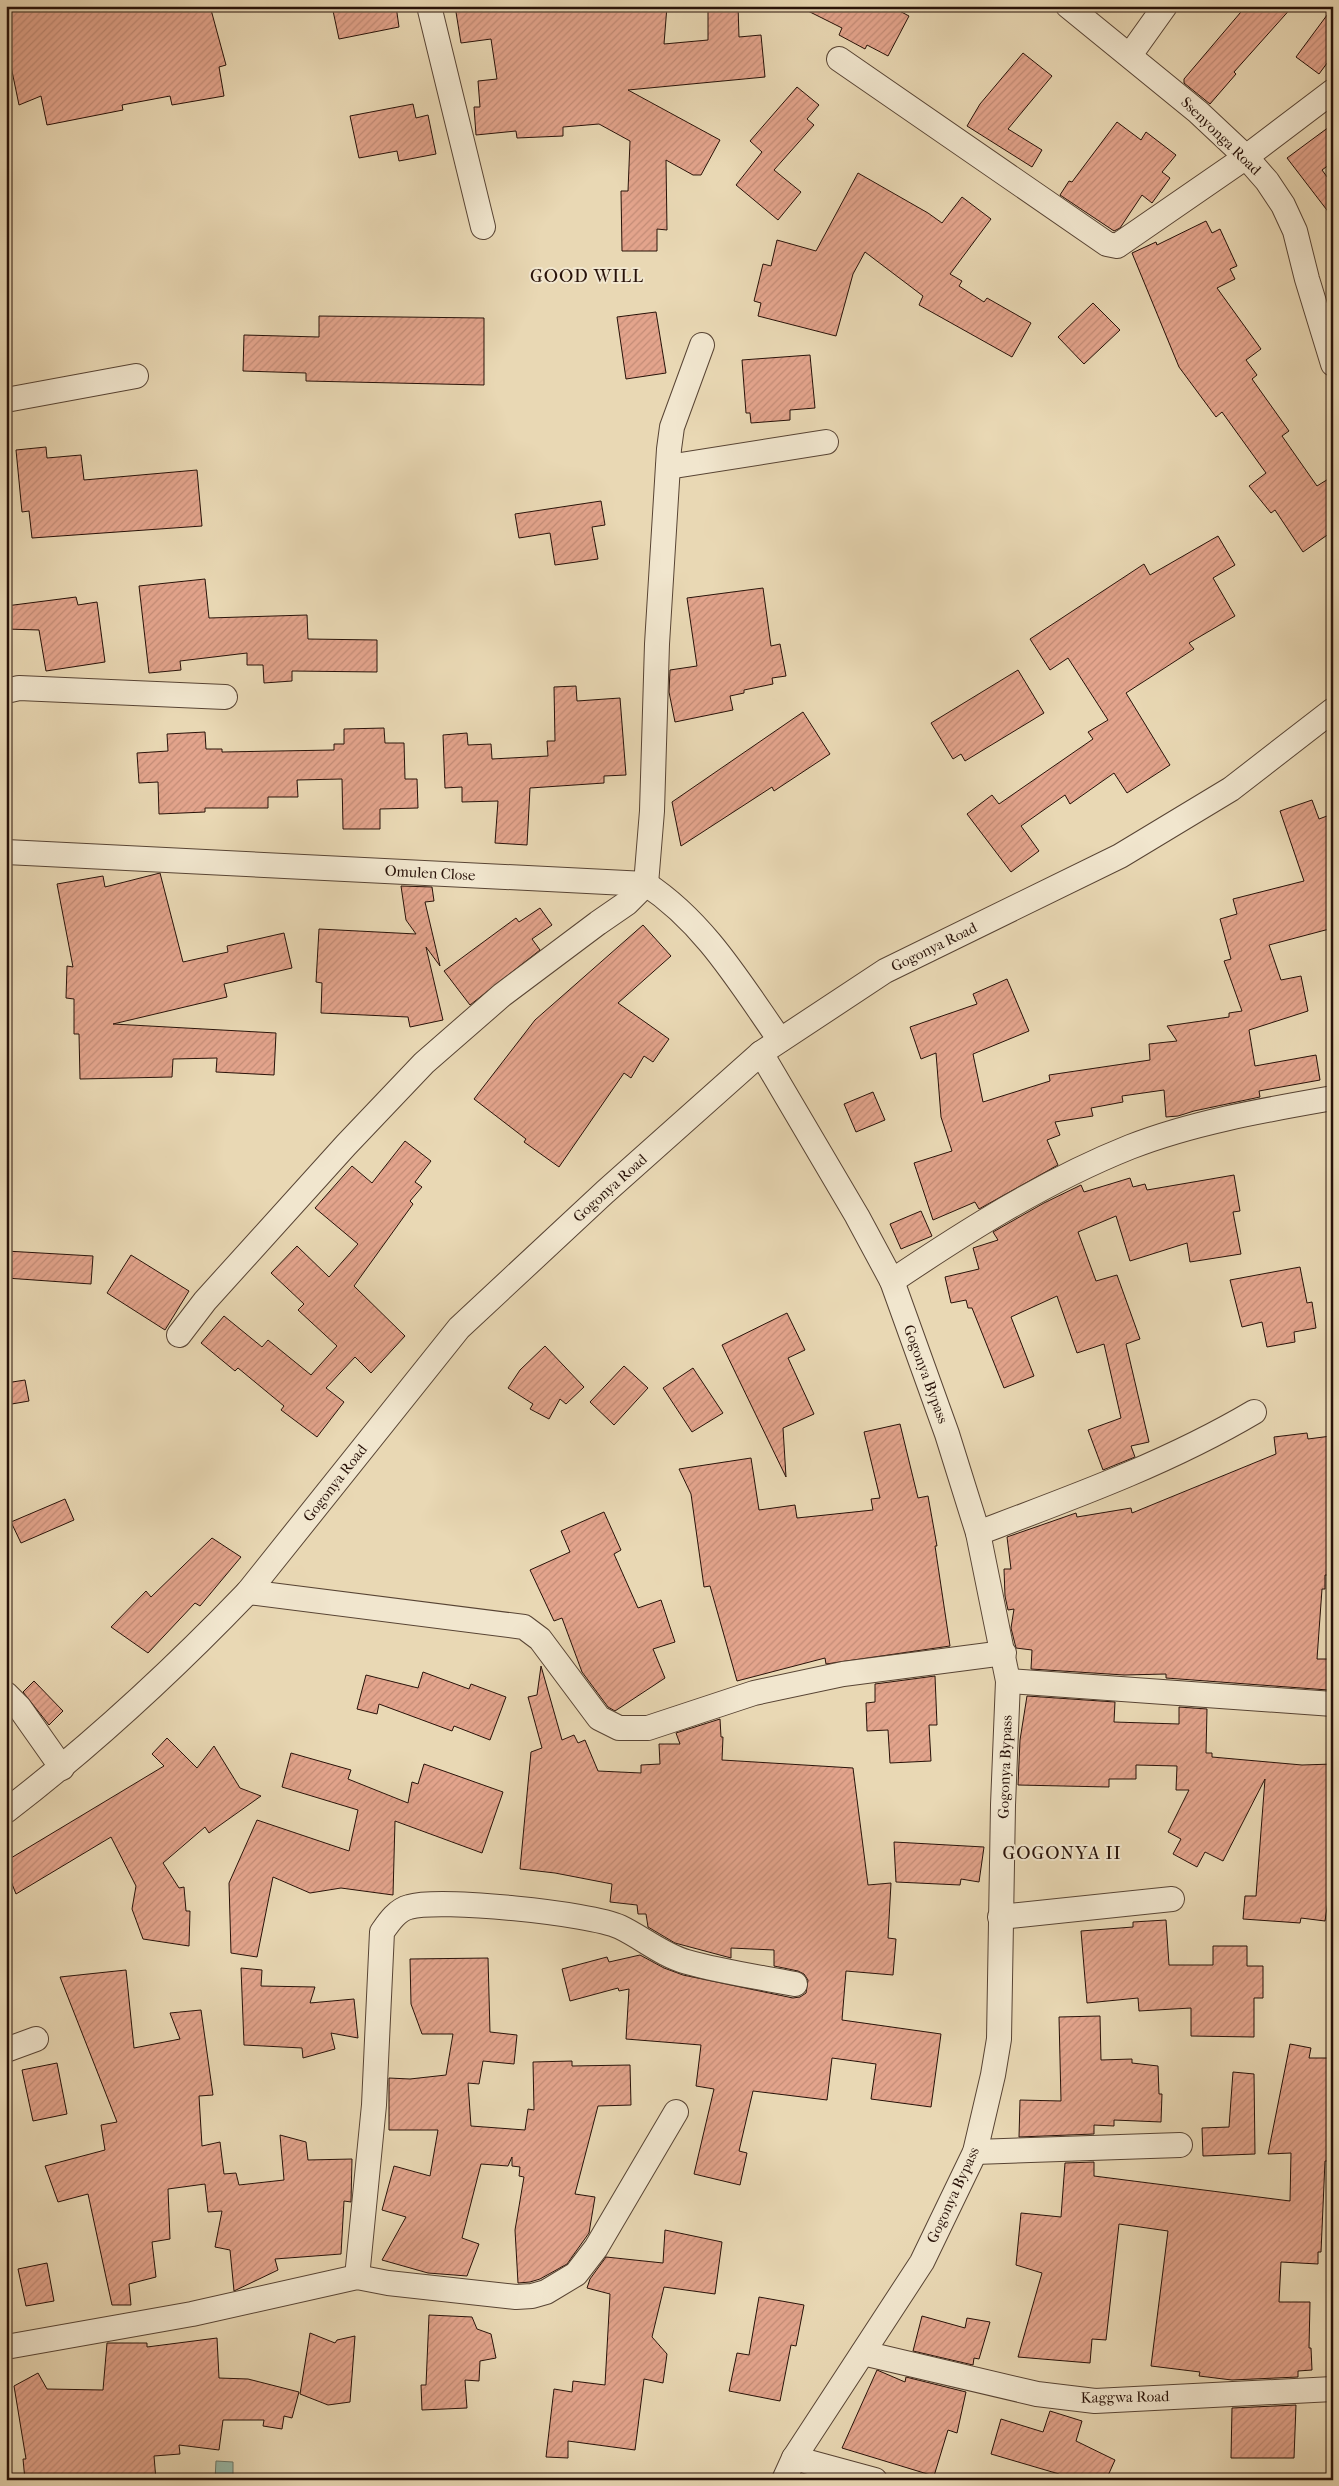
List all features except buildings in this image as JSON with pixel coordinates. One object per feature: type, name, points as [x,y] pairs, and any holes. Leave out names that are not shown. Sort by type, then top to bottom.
[{"type":"street","points":[[429,6],[484,227]]},
{"type":"street","name":"Ssenyonga Road","points":[[1068,6],[1198,112],[1246,157],[1267,181],[1283,205],[1295,231],[1307,279],[1333,364]]},
{"type":"street","points":[[1130,55],[1165,6]]},
{"type":"street","points":[[839,59],[1106,244],[1117,246],[1246,157],[1333,91]]},
{"type":"street","points":[[179,1335],[205,1301],[346,1145],[424,1063],[502,995],[627,903],[646,884],[652,810],[657,644],[672,427],[702,345]]},
{"type":"street","points":[[6,400],[136,376]]},
{"type":"street","points":[[668,467],[826,442]]},
{"type":"street","points":[[6,691],[19,688],[225,697]]},
{"type":"street","name":"Gogonya Road","points":[[6,1811],[62,1768],[212,1629],[248,1592],[459,1328],[605,1192],[770,1046],[885,971],[1120,856],[1232,790],[1333,710]]},
{"type":"street","name":"Omulen Close","points":[[7,846],[646,884]]},
{"type":"street","points":[[646,884],[688,917],[716,950],[770,1046]]},
{"type":"street","name":"Gogonya Bypass","points":[[770,1046],[892,1281],[947,1434],[978,1533],[1004,1653],[1008,1681],[1000,1917],[999,2039],[993,2075],[975,2152],[922,2262],[794,2458],[784,2480]]},
{"type":"street","points":[[892,1281],[961,1234],[1012,1203],[1131,1146],[1264,1110],[1333,1098]]},
{"type":"street","points":[[978,1533],[1052,1506],[1150,1464],[1220,1432],[1254,1412]]},
{"type":"street","points":[[248,1592],[524,1627],[540,1639],[599,1718],[619,1728],[634,1730],[648,1728],[754,1693],[843,1674],[1004,1653]]},
{"type":"street","points":[[1008,1681],[1333,1704]]},
{"type":"street","points":[[6,1694],[19,1707],[62,1768]]},
{"type":"street","points":[[1000,1917],[1172,1899]]},
{"type":"street","points":[[357,2277],[374,2105],[382,1932],[394,1916],[409,1907],[464,1904],[591,1918],[619,1927],[666,1955],[686,1962],[795,1984]]},
{"type":"street","points":[[6,2050],[36,2038]]},
{"type":"street","points":[[6,2347],[192,2314],[357,2277],[388,2283],[516,2297],[532,2296],[562,2284],[576,2274],[596,2248],[676,2112]]},
{"type":"street","points":[[975,2152],[1180,2145]]},
{"type":"street","name":"Kaggwa Road","points":[[863,2354],[1037,2394],[1095,2402],[1333,2389]]},
{"type":"street","points":[[794,2458],[875,2480]]},
{"type":"shaded area","points":[[216,2461],[233,2462],[233,2480],[215,2480]]},
{"type":"district","name":"GOOD WILL","points":[[587,276]]},
{"type":"district","name":"GOGONYA II","points":[[1062,1853]]}]
